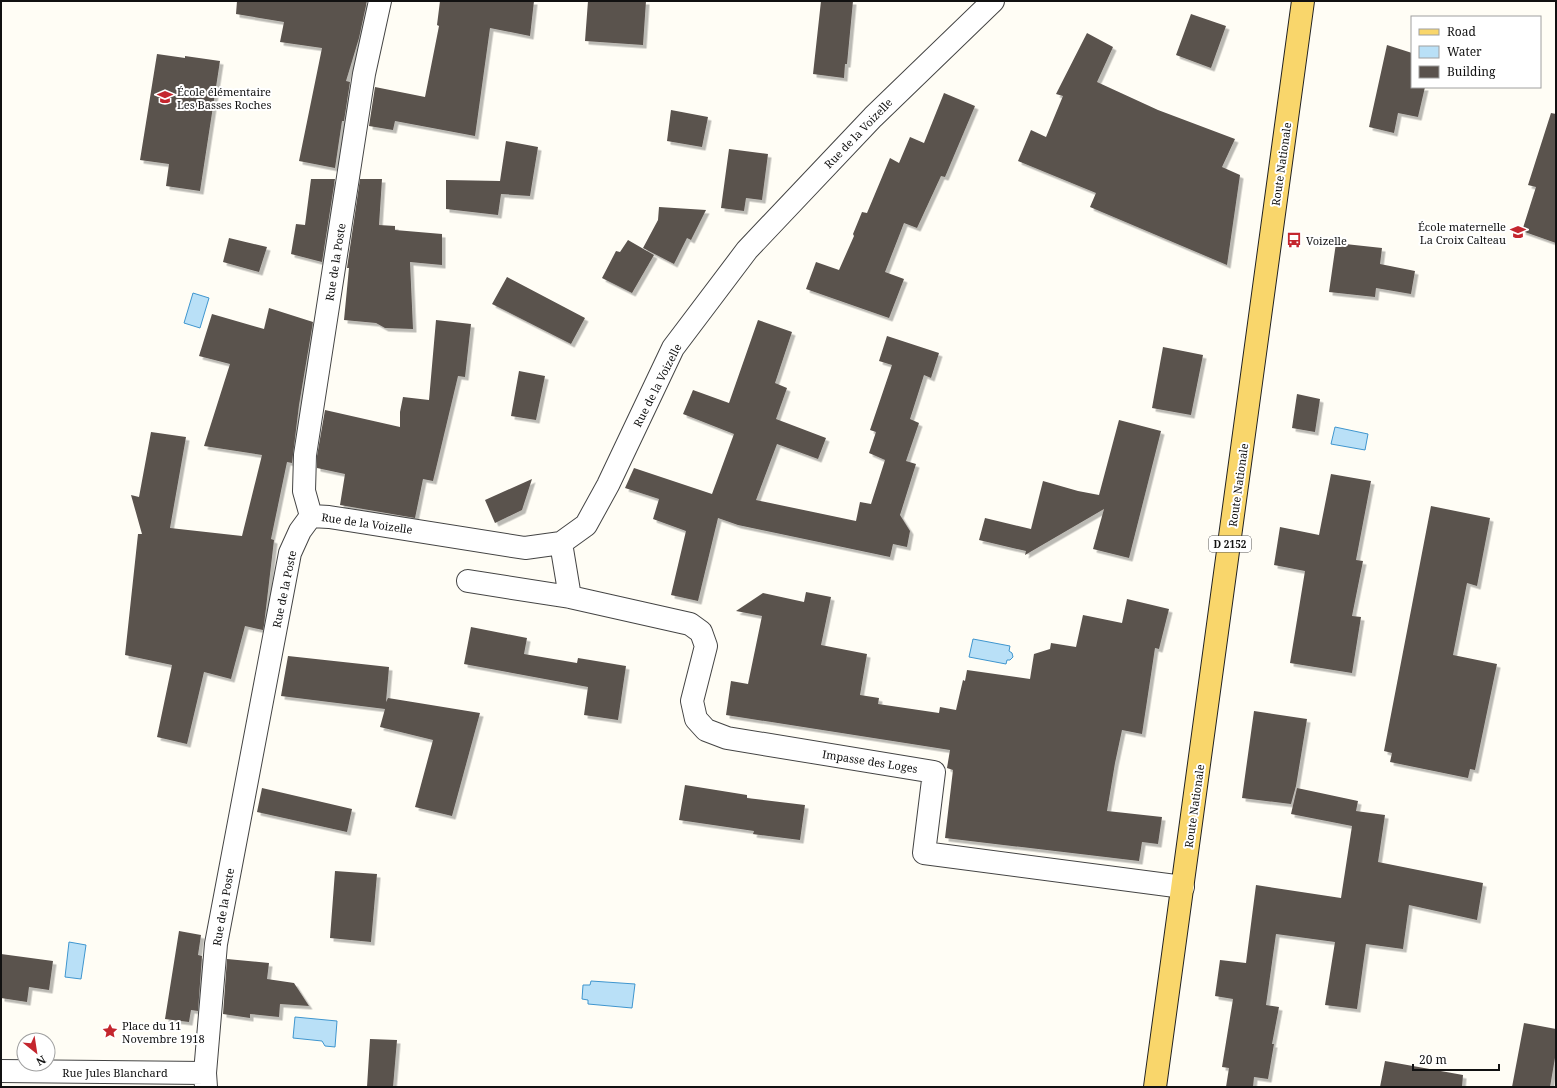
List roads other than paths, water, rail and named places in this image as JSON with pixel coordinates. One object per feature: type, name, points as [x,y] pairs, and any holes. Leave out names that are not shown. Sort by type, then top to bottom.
[{"type":"main road","name":"Route Nationale","points":[[1155,1087],[1303,1]]},
{"type":"street","name":"Rue de la Poste","points":[[206,1080],[216,944],[288,561],[300,531],[311,516],[304,492],[305,455],[364,74],[380,1]]},
{"type":"street","name":"Rue de la Voizelle","points":[[311,516],[329,517],[524,548],[561,543],[586,525],[608,485],[673,348],[747,250],[873,117],[993,1]]},
{"type":"street","points":[[561,543],[570,597]]},
{"type":"street","name":"Impasse des Loges","points":[[468,581],[570,597],[690,624],[701,632],[706,646],[692,701],[696,719],[706,730],[727,738],[934,772],[924,853],[1183,887]]},
{"type":"street","name":"Rue Jules Blanchard","points":[[1,1071],[206,1080]]},
{"type":"water","points":[[193,293],[209,298],[200,328],[184,323]]},
{"type":"water","points":[[1335,427],[1368,434],[1365,450],[1331,444]]},
{"type":"water","points":[[973,639],[1010,646],[1009,651],[1012,653],[1013,657],[1010,660],[1007,660],[1006,664],[969,657]]},
{"type":"water","points":[[69,942],[86,945],[81,979],[65,977]]},
{"type":"water","points":[[591,981],[635,984],[632,1008],[588,1004],[588,1000],[582,999],[583,985],[590,985]]},
{"type":"water","points":[[295,1017],[337,1021],[335,1047],[325,1046],[322,1041],[293,1038]]},
{"type":"place","name":"École élémentaire Les Basses Roches","points":[[165,97]]},
{"type":"place","name":"École maternelle La Croix Calteau","points":[[1518,232]]},
{"type":"place","name":"Voizelle","points":[[1294,240]]},
{"type":"place","name":"Place du 11 Novembre 1918","points":[[110,1031]]}]
